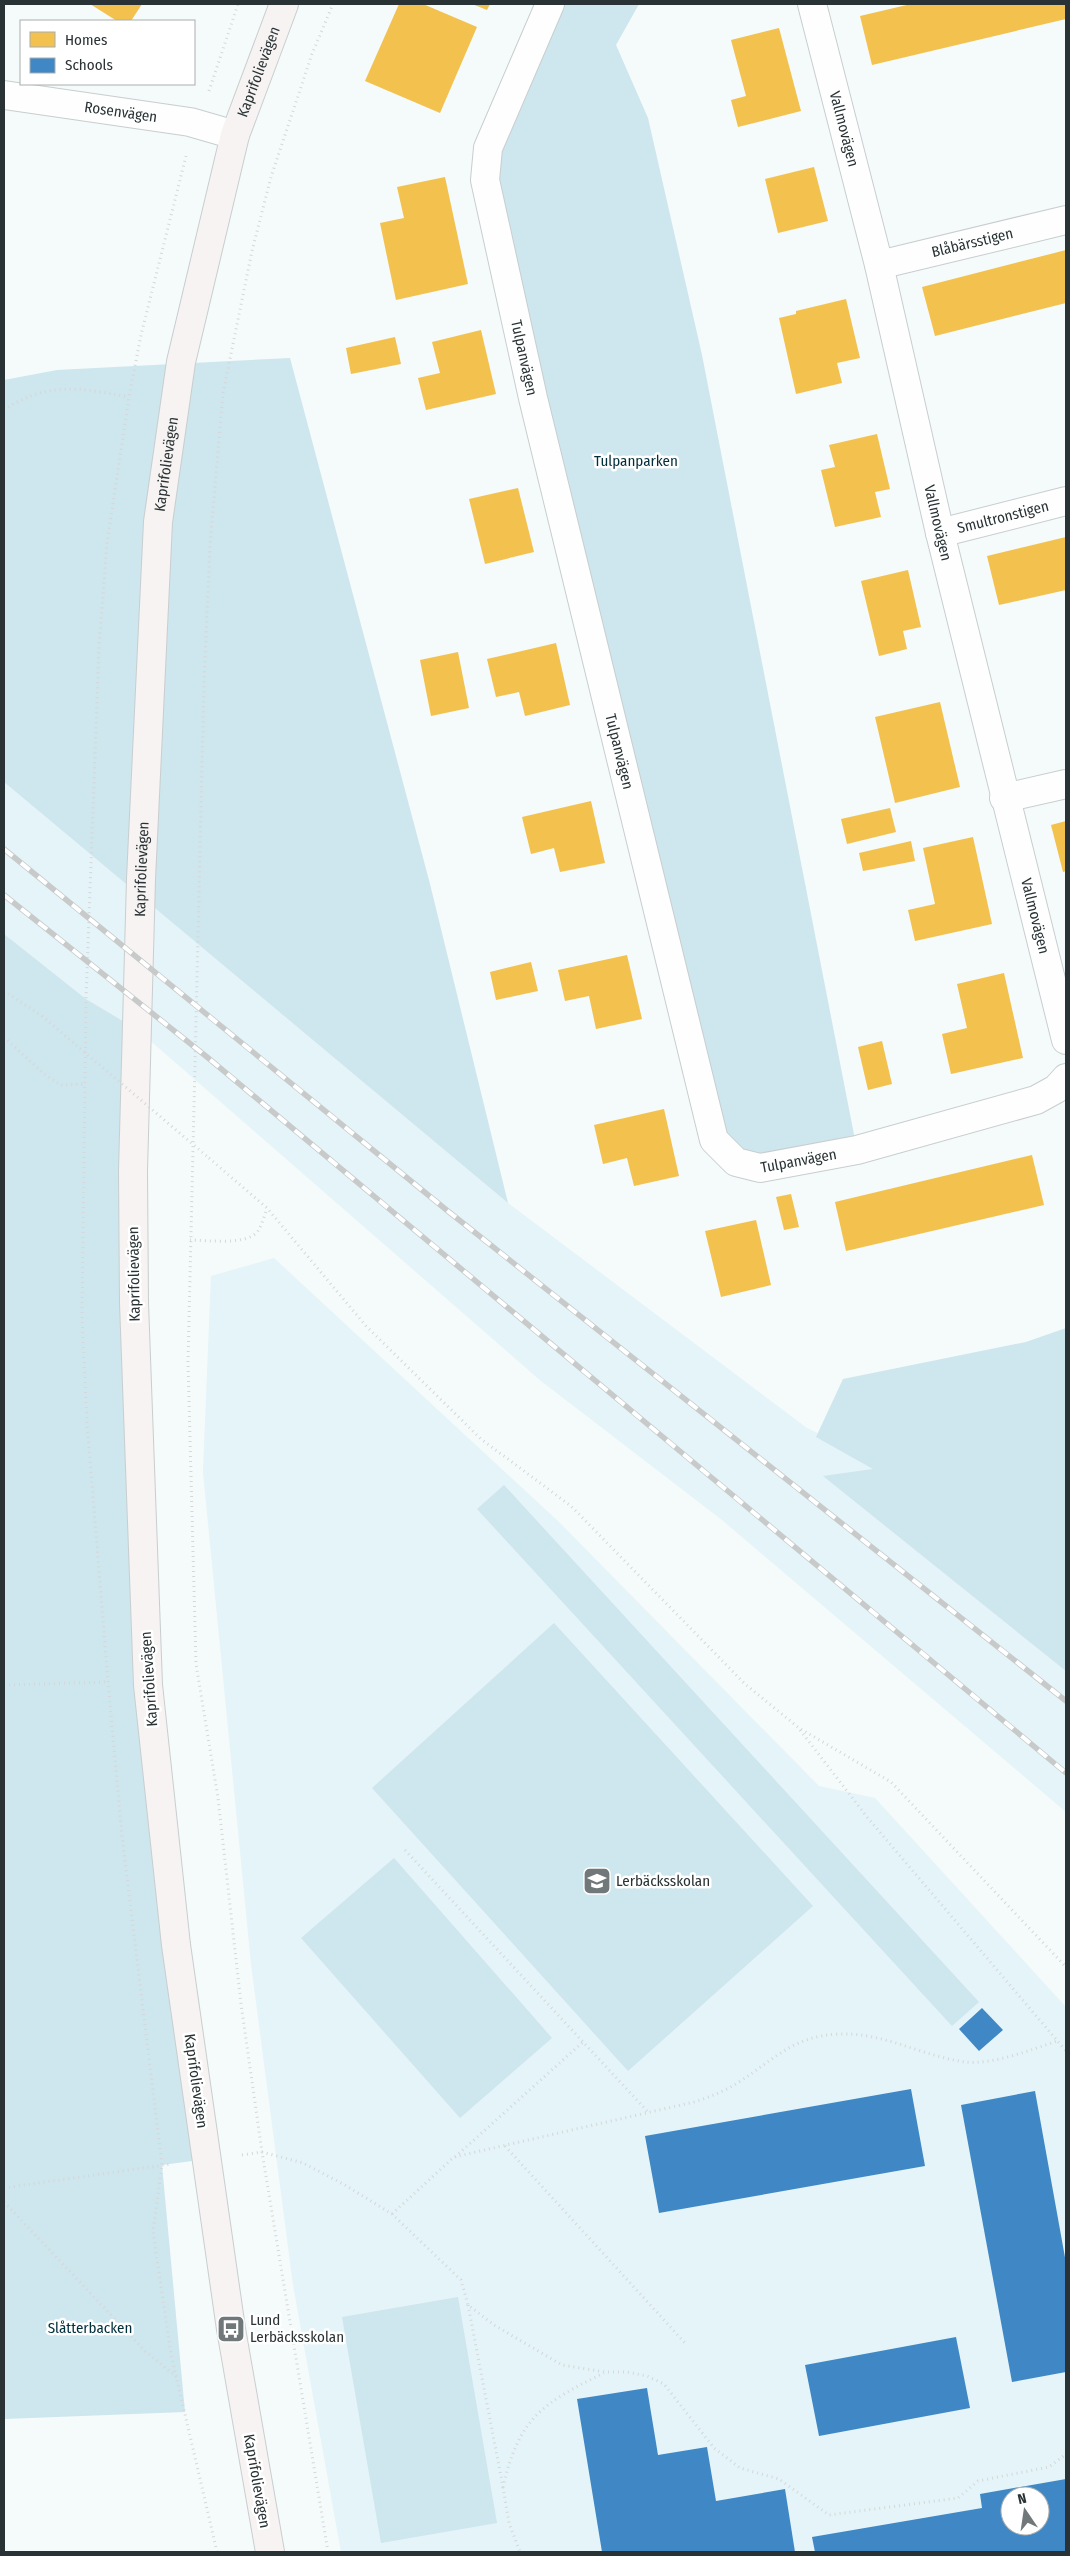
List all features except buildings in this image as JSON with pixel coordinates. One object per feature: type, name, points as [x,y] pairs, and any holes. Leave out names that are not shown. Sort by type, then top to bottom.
[{"type":"main road","name":"Kaprifolievägen","points":[[270,2552],[231,2329],[176,1945],[148,1685],[134,1313],[134,1171],[141,879],[158,522],[181,362],[235,135],[284,4]]},
{"type":"street","name":"Tulpanvägen","points":[[550,4],[488,148],[484,180],[536,408],[714,1140],[736,1162],[760,1168],[857,1150],[1007,1109],[1036,1100],[1056,1088],[1066,1078]]},
{"type":"street","name":"Vallmovägen","points":[[812,4],[879,264],[940,534],[1004,798],[1066,1040]]},
{"type":"street","name":"Rosenvägen","points":[[4,95],[190,122],[235,135]]},
{"type":"street","name":"Blåbärsstigen","points":[[879,264],[1066,220]]},
{"type":"street","name":"Smultronstigen","points":[[940,534],[1066,501]]},
{"type":"street","points":[[1004,798],[1066,784]]},
{"type":"path","points":[[190,122],[208,96],[238,4]]},
{"type":"path","points":[[328,2552],[262,2152],[241,2004],[218,1798],[196,1664],[188,1362],[204,682],[210,545],[223,393],[252,251],[270,177],[312,54],[333,4]]},
{"type":"path","points":[[4,410],[33,394],[58,388],[82,388],[129,397]]},
{"type":"path","points":[[4,990],[42,1016],[267,1208],[366,1326],[481,1439],[571,1506],[744,1684],[799,1728],[891,1782],[1066,1967]]},
{"type":"path","points":[[4,1037],[44,1074],[61,1085],[85,1084]]},
{"type":"path","points":[[190,1240],[235,1241],[248,1238],[257,1232],[267,1208]]},
{"type":"path","points":[[4,1685],[108,1682]]},
{"type":"path","points":[[799,1728],[867,1817],[1066,2050]]},
{"type":"path","points":[[405,1850],[648,2112]]},
{"type":"path","points":[[454,2157],[694,2102],[717,2094],[738,2082],[776,2054],[798,2043],[821,2036],[839,2034],[875,2037],[966,2062],[1029,2051],[1057,2041]]},
{"type":"path","points":[[392,2214],[583,2042]]},
{"type":"path","points":[[505,2145],[684,2342]]},
{"type":"path","points":[[4,2188],[262,2152],[303,2163],[392,2214],[461,2280],[468,2305],[509,2523],[520,2552]]},
{"type":"path","points":[[4,2202],[145,2351],[176,2377],[217,2552]]},
{"type":"path","points":[[468,2305],[501,2330],[562,2365],[605,2372],[628,2372],[647,2376],[664,2384],[714,2448],[740,2468],[779,2479],[830,2515],[958,2498],[978,2481],[1049,2468],[1066,2454]]},
{"type":"path","points":[[503,2487],[516,2442],[532,2419],[570,2389],[605,2372]]},
{"type":"shaded area","points":[[4,782],[508,1203],[807,1428],[922,1483],[1066,1595],[1066,1812],[722,1520],[541,1381],[138,1030],[86,999],[4,934]]},
{"type":"shaded area","name":"Lerbäcksskolan","points":[[274,1258],[560,1523],[819,1786],[875,1798],[1066,2007],[1066,2552],[341,2552],[293,2285],[251,1964],[203,1472],[211,1276]]},
{"type":"green space","name":"Tulpanparken","points":[[550,4],[639,4],[616,45],[648,118],[702,355],[857,1150],[760,1168],[714,1140],[485,180]]},
{"type":"green space","points":[[290,358],[430,884],[508,1203],[4,782],[4,380],[57,370]]},
{"type":"green space","name":"Slåtterbacken","points":[[4,934],[86,999],[138,1030],[144,1602],[207,2159],[162,2165],[185,2412],[4,2419]]},
{"type":"green space","points":[[1066,1328],[1066,1671],[823,1476],[873,1469],[816,1437],[843,1379],[1026,1342]]},
{"type":"green space","points":[[504,1485],[979,2002],[952,2026],[477,1509]]},
{"type":"green space","points":[[554,1623],[813,1906],[628,2071],[372,1788]]},
{"type":"green space","points":[[394,1858],[552,2038],[460,2118],[301,1938]]},
{"type":"green space","points":[[458,2297],[497,2523],[381,2543],[342,2317]]},
{"type":"railway","points":[[4,849],[449,1212],[1066,1701]]},
{"type":"railway","points":[[4,895],[207,1057],[1066,1773]]},
{"type":"place","name":"Lerbäcksskolan","points":[[597,1881]]},
{"type":"place","name":"Lund Lerbäcksskolan","points":[[231,2329]]}]
